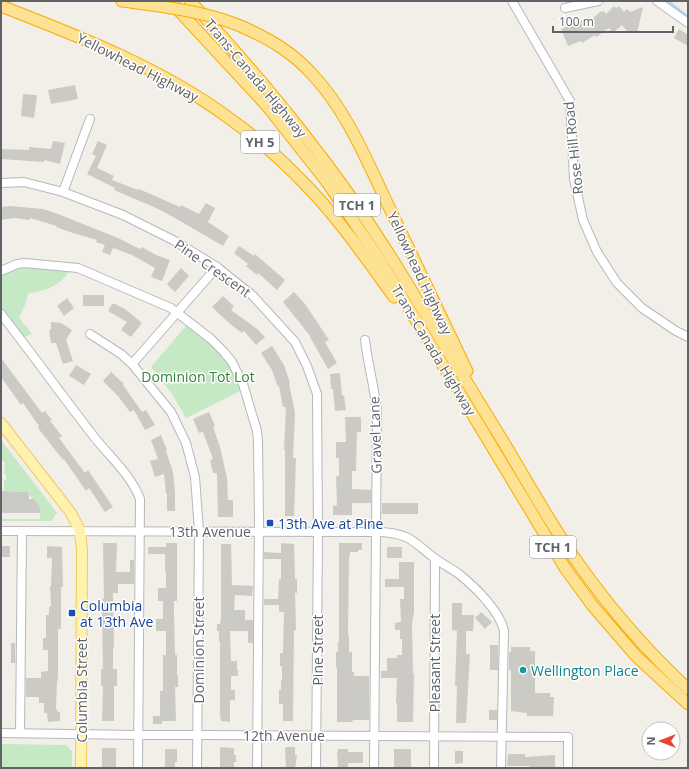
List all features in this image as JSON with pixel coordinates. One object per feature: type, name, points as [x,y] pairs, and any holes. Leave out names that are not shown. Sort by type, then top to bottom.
[{"type":"highway","name":"Trans-Canada Highway","points":[[170,1],[268,107],[327,182],[379,259],[565,568],[592,605],[636,656],[688,704]]},
{"type":"highway","name":"Trans-Canada Highway","points":[[190,1],[231,46],[303,133],[357,206],[396,266],[548,516],[602,596],[653,653],[688,688]]},
{"type":"highway","name":"Yellowhead Highway","points":[[126,2],[204,14],[220,18],[269,40],[290,53],[312,74],[335,103],[361,148],[495,429]]},
{"type":"highway","name":"Yellowhead Highway","points":[[1,6],[64,30],[154,72],[191,92],[227,116],[262,144],[302,181],[326,207],[370,264],[445,369]]},
{"type":"main road","name":"Columbia Street","points":[[1,423],[71,513],[80,531],[82,550],[81,768]]},
{"type":"street","name":"Rose Hill Road","points":[[512,1],[570,101],[574,179],[583,220],[597,252],[617,282],[642,308],[676,331],[688,337]]},
{"type":"street","points":[[565,8],[598,1]]},
{"type":"street","points":[[657,1],[688,23]]},
{"type":"street","points":[[63,192],[90,119]]},
{"type":"street","name":"Pine Crescent","points":[[1,183],[24,182],[63,192],[123,216],[175,241],[217,267],[252,295],[296,342],[308,366],[317,394],[318,531]]},
{"type":"street","points":[[1,271],[17,264],[25,263],[78,268],[171,308],[224,352],[232,362],[243,384],[257,431],[258,442],[259,532],[257,768]]},
{"type":"street","points":[[132,364],[217,267]]},
{"type":"street","points":[[1,314],[137,490],[140,499],[138,768]]},
{"type":"street","name":"Dominion Street","points":[[90,334],[121,354],[132,364],[171,412],[186,443],[195,477],[199,531],[198,768]]},
{"type":"street","name":"Gravel Lane","points":[[365,340],[377,413],[374,768]]},
{"type":"street","name":"13th Avenue","points":[[1,531],[391,532],[407,537],[459,574],[481,595],[497,614],[501,622],[504,631],[501,768]]},
{"type":"street","points":[[20,733],[22,531]]},
{"type":"street","name":"Pine Street","points":[[316,768],[318,531]]},
{"type":"street","name":"Pleasant Street","points":[[434,768],[435,558]]},
{"type":"street","name":"12th Avenue","points":[[1,733],[139,736],[316,735],[568,737],[568,768]]},
{"type":"green space","points":[[19,267],[42,267],[69,271],[62,280],[52,287],[28,293],[25,305],[19,318],[32,334],[22,338],[1,311],[1,274]]},
{"type":"green space","name":"Dominion Tot Lot","points":[[186,326],[190,326],[226,358],[235,375],[240,391],[186,418],[172,394],[151,367]]},
{"type":"green space","points":[[1,440],[57,513],[51,521],[1,521],[1,519],[40,519],[40,508],[27,492],[4,491],[4,480],[6,480],[6,474],[4,474],[5,463],[1,458]]},
{"type":"green space","points":[[1,744],[66,745],[72,751],[72,768],[1,768]]},
{"type":"building","points":[[614,6],[616,8],[619,6],[624,12],[627,9],[630,12],[643,7],[637,33],[627,31],[622,25],[613,33],[609,28],[596,37],[595,35],[582,43],[581,41],[568,46],[561,29],[575,21],[576,23],[589,17],[591,20],[601,11],[604,11],[606,14]]},
{"type":"building","points":[[679,29],[688,35],[688,46],[674,38]]},
{"type":"building","points":[[75,85],[78,99],[51,104],[48,90]]},
{"type":"building","points":[[23,94],[37,95],[34,118],[21,116]]},
{"type":"building","points":[[53,141],[65,143],[60,164],[44,160],[44,162],[1,159],[1,149],[29,150],[29,147],[51,149]]},
{"type":"building","points":[[98,141],[107,145],[97,168],[114,176],[112,180],[138,190],[139,189],[180,207],[181,205],[199,214],[206,203],[215,208],[208,222],[229,236],[223,246],[175,218],[114,190],[115,188],[87,174],[96,156],[92,154]]},
{"type":"building","points":[[10,206],[43,209],[58,214],[118,238],[140,249],[142,247],[156,255],[170,260],[162,281],[151,277],[155,268],[132,255],[113,248],[110,255],[102,252],[105,245],[96,242],[97,240],[30,218],[30,220],[14,218],[1,220],[1,207]]},
{"type":"building","points":[[239,246],[254,256],[255,254],[285,280],[277,290],[258,273],[257,275],[246,266],[248,264],[234,253]]},
{"type":"building","points":[[181,268],[189,276],[175,292],[167,284]]},
{"type":"building","points":[[294,292],[305,304],[329,340],[325,342],[337,363],[328,369],[311,337],[283,302]]},
{"type":"building","points":[[83,295],[104,295],[104,306],[83,306]]},
{"type":"building","points":[[223,296],[234,306],[231,310],[257,329],[265,337],[256,345],[244,331],[242,333],[212,307]]},
{"type":"building","points":[[67,298],[74,308],[64,316],[57,306]]},
{"type":"building","points":[[112,304],[125,309],[142,323],[131,337],[121,330],[127,322],[108,311]]},
{"type":"building","points":[[51,322],[61,323],[72,330],[66,340],[73,361],[63,364],[56,343],[51,343],[49,330],[51,330]]},
{"type":"building","points":[[272,346],[284,365],[290,383],[295,413],[293,458],[296,458],[294,516],[285,516],[284,450],[286,407],[283,407],[279,386],[278,387],[272,370],[261,353]]},
{"type":"building","points":[[1,358],[42,413],[45,411],[52,420],[50,421],[62,436],[59,438],[85,473],[88,470],[113,507],[105,512],[89,488],[86,491],[64,459],[63,460],[38,428],[39,426],[23,403],[21,405],[1,377]]},
{"type":"building","points":[[76,365],[91,374],[84,385],[69,376]]},
{"type":"building","points":[[111,372],[124,384],[123,385],[142,412],[146,410],[155,425],[145,430],[134,410],[130,412],[118,396],[103,381]]},
{"type":"building","points":[[340,373],[342,396],[344,395],[346,410],[335,411],[330,374]]},
{"type":"building","points":[[209,412],[215,426],[213,427],[220,447],[227,478],[228,500],[233,500],[233,517],[218,517],[217,473],[213,473],[210,460],[213,459],[203,432],[199,433],[193,419]]},
{"type":"building","points":[[345,417],[361,417],[361,432],[357,432],[356,471],[352,471],[352,489],[371,490],[371,503],[352,503],[352,515],[333,515],[333,506],[337,505],[336,476],[339,476],[339,458],[336,458],[336,442],[346,442]]},
{"type":"building","points":[[161,435],[173,472],[175,511],[167,511],[167,494],[164,474],[155,477],[150,461],[158,459],[151,440]]},
{"type":"building","points":[[1,491],[27,492],[29,494],[29,499],[34,499],[40,508],[40,513],[1,513]]},
{"type":"building","points":[[382,503],[418,503],[418,514],[382,514]]},
{"type":"building","points":[[103,543],[117,543],[116,572],[130,572],[130,560],[134,560],[134,584],[118,584],[118,593],[113,593],[113,669],[117,669],[117,686],[114,686],[114,721],[102,721],[103,686],[101,686],[101,669],[103,669],[102,616],[104,598]]},
{"type":"building","points":[[166,543],[177,543],[177,601],[174,601],[175,655],[177,655],[178,675],[178,687],[175,687],[176,721],[162,721],[162,724],[153,724],[153,716],[160,716],[160,691],[163,691],[163,655],[166,655],[166,631],[156,631],[156,619],[163,619],[163,601],[158,601],[158,588],[166,588],[166,571],[165,554],[148,554],[148,547],[166,547]]},
{"type":"building","points":[[281,543],[294,544],[295,579],[297,579],[297,593],[295,593],[296,630],[294,630],[293,721],[283,721],[283,704],[279,704],[279,690],[281,690],[282,680],[280,653],[283,653],[284,612],[279,612],[279,605],[264,605],[264,599],[278,599],[279,579],[281,579],[281,559],[264,559],[264,552],[281,553]]},
{"type":"building","points":[[339,543],[362,543],[362,550],[358,550],[358,552],[350,552],[349,557],[348,635],[349,652],[352,652],[352,672],[354,672],[354,676],[369,676],[369,720],[337,722],[336,652],[338,652],[339,642]]},
{"type":"building","points":[[221,544],[231,544],[232,585],[253,586],[252,596],[235,595],[234,610],[245,610],[245,620],[253,620],[253,643],[248,643],[248,631],[230,631],[231,661],[237,661],[238,676],[231,676],[231,690],[235,690],[235,700],[230,700],[230,722],[221,721],[220,715],[220,642],[217,624],[220,624],[221,618]]},
{"type":"building","points":[[1,546],[10,546],[10,557],[1,557]]},
{"type":"building","points":[[47,546],[62,547],[63,587],[61,587],[61,629],[58,629],[58,678],[56,708],[58,712],[60,712],[60,721],[48,722],[47,713],[44,713],[44,703],[39,703],[39,697],[26,697],[26,678],[41,678],[41,672],[48,671],[48,650],[43,650],[43,638],[46,638],[46,615],[49,615],[49,607],[51,606],[50,586],[52,558],[47,558]]},
{"type":"building","points":[[387,547],[402,547],[402,558],[387,558]]},
{"type":"building","points":[[399,562],[414,562],[414,612],[412,624],[414,674],[413,722],[397,722],[397,678],[381,678],[381,671],[387,671],[387,658],[397,658],[397,655],[402,655],[402,639],[400,639],[400,630],[395,630],[395,623],[401,622],[400,599],[404,599],[404,587],[385,587],[385,579],[399,579]]},
{"type":"building","points":[[452,603],[462,603],[462,615],[474,615],[473,631],[466,631],[466,654],[470,654],[466,723],[456,723],[457,686],[455,686],[457,631],[452,630]]},
{"type":"building","points":[[481,612],[492,622],[485,629],[475,618]]},
{"type":"building","points":[[11,643],[15,643],[15,663],[11,663]]},
{"type":"building","points":[[490,645],[498,645],[498,670],[490,670]]},
{"type":"building","name":"Wellington Place","points":[[511,647],[530,647],[530,651],[535,651],[535,693],[550,693],[550,697],[554,697],[553,716],[527,716],[527,713],[511,711],[511,670],[509,670],[509,652],[511,652]]},
{"type":"building","points":[[489,710],[497,710],[497,720],[489,720]]},
{"type":"building","points":[[220,747],[234,748],[236,762],[234,762],[234,768],[220,768]]},
{"type":"building","points":[[286,747],[295,747],[295,755],[297,755],[295,768],[286,768]]},
{"type":"building","points":[[102,748],[116,748],[116,768],[102,768]]},
{"type":"building","points":[[165,749],[177,749],[177,762],[175,762],[175,768],[165,768]]},
{"type":"building","points":[[338,749],[348,749],[348,752],[363,752],[363,763],[348,763],[348,768],[338,768]]},
{"type":"building","points":[[394,749],[411,749],[411,768],[394,768]]},
{"type":"building","points":[[455,751],[463,751],[463,763],[455,764]]},
{"type":"building","points":[[508,754],[525,754],[525,757],[555,755],[555,768],[507,766]]},
{"type":"waterway","points":[[668,1],[688,17]]},
{"type":"place","name":"13th Ave at Pine","points":[[270,523]]},
{"type":"place","name":"Columbia at 13th Ave","points":[[72,613]]},
{"type":"place","name":"Wellington Place","points":[[523,670]]}]
